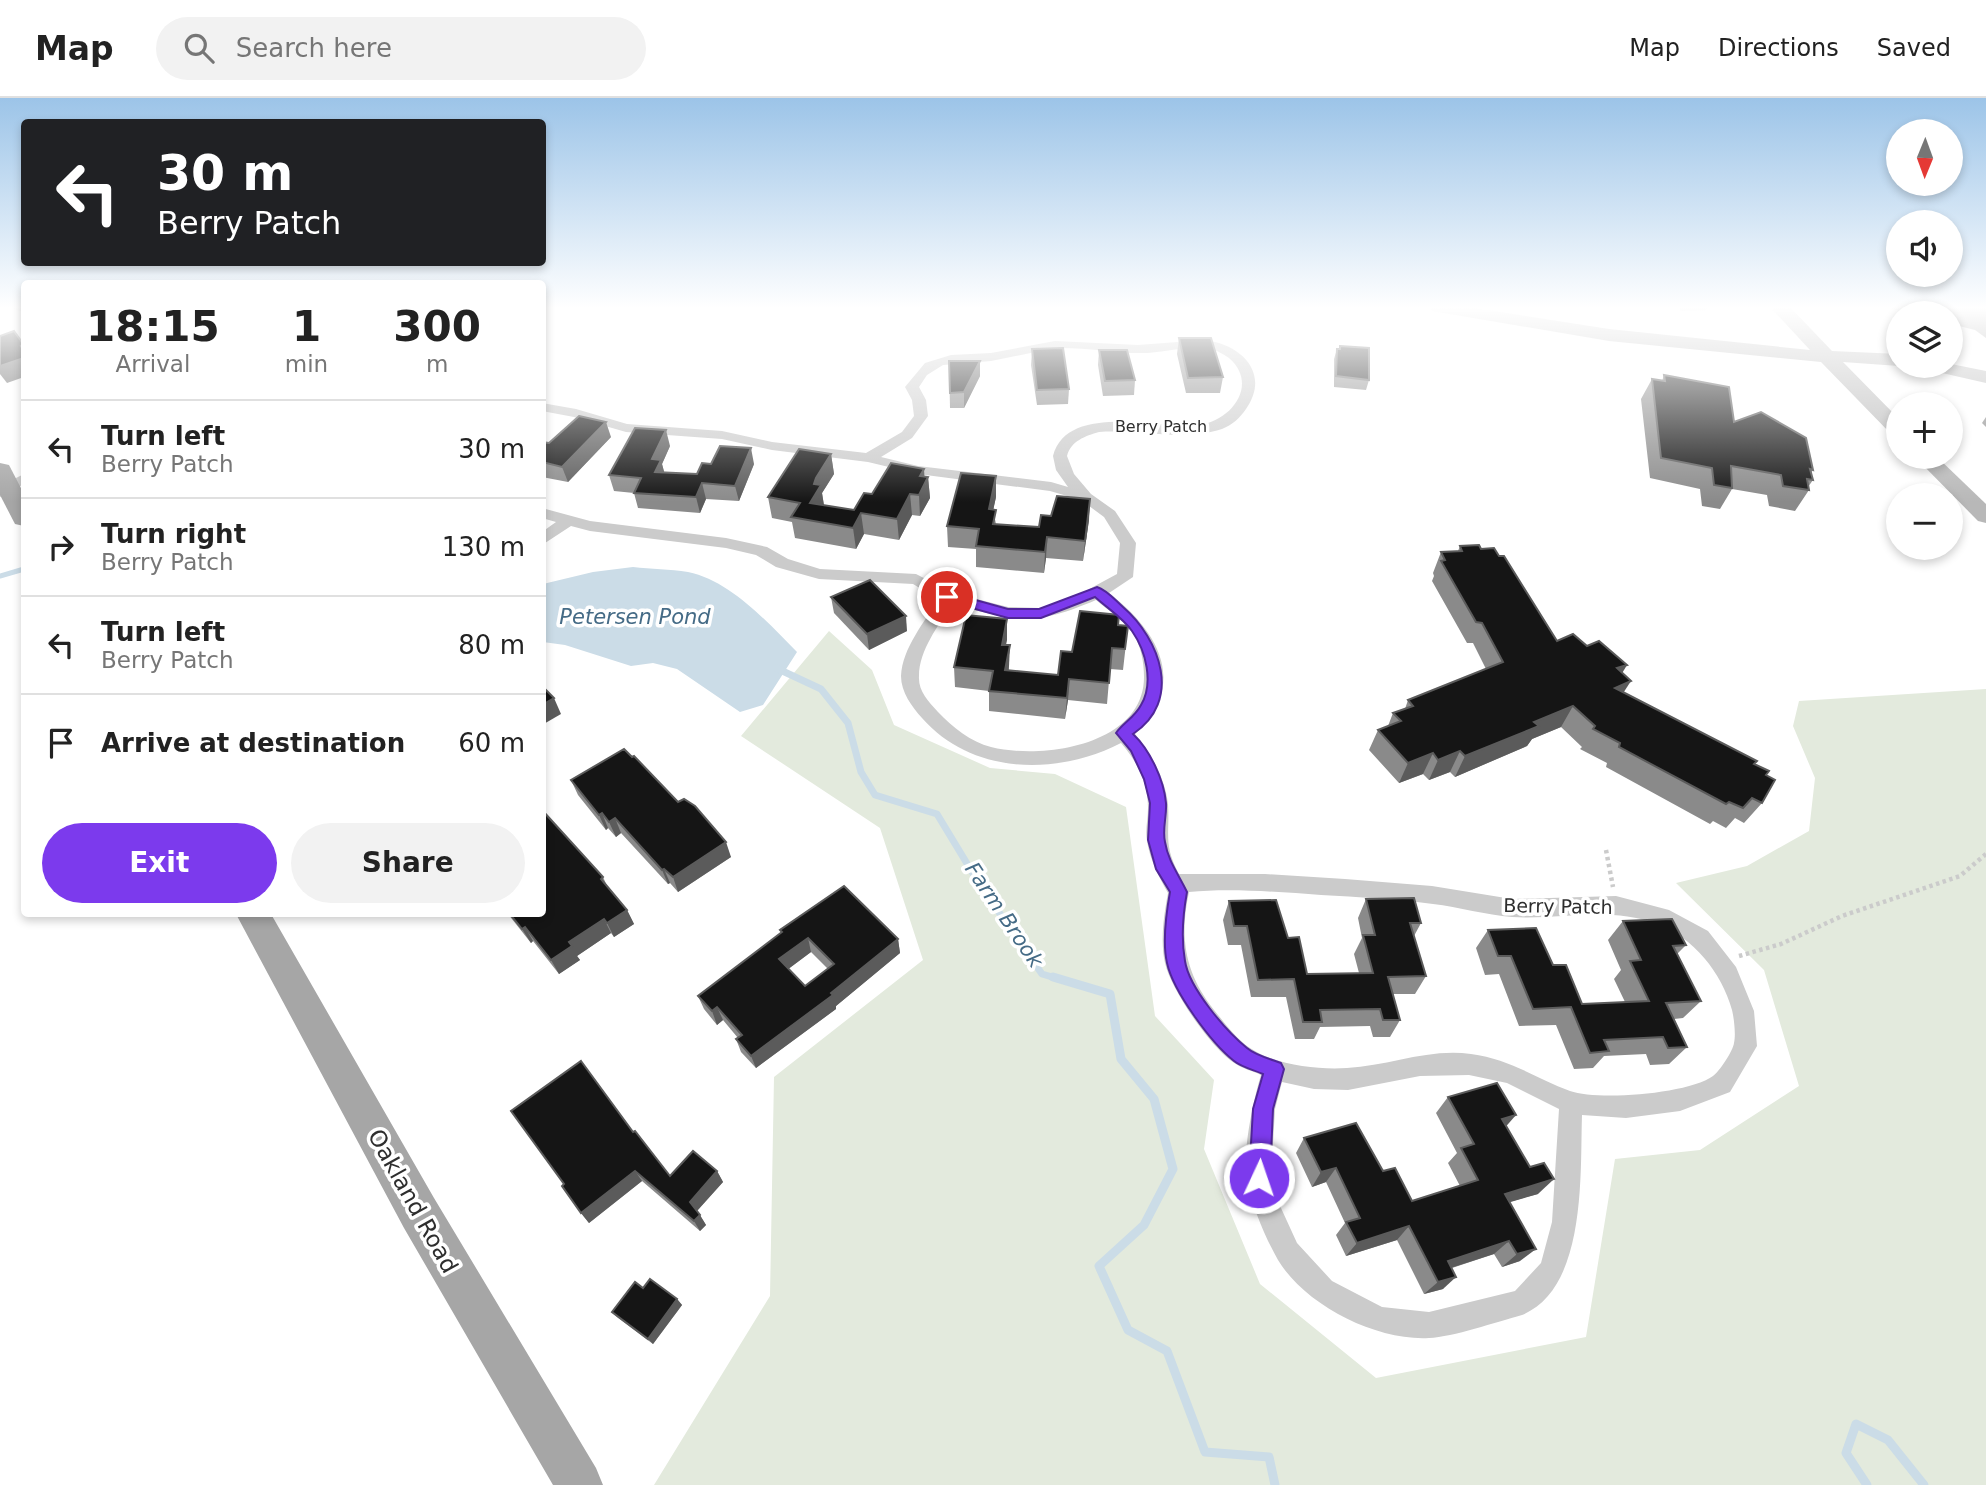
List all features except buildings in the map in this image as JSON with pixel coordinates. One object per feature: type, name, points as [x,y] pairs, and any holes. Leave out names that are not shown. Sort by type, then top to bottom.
[{"type":"main road","points":[[1841,372],[1886,418]]},
{"type":"main road","points":[[1963,372],[1986,377]]},
{"type":"main road","points":[[1937,469],[1986,516]]},
{"type":"main road","points":[[8,482],[21,511]]},
{"type":"main road","name":"Oakland Road","points":[[255,917],[419,1213],[579,1485]]},
{"type":"street","name":"Berry Patch","points":[[868,458],[907,435],[921,416],[919,400],[912,387],[918,375],[923,372]]},
{"type":"street","name":"Berry Patch","points":[[546,514],[676,539],[726,543],[761,551],[782,563],[819,574],[916,579],[947,597],[1008,613],[1041,614],[1097,592],[1125,577],[1128,543],[1110,514],[1086,497],[1064,473],[1059,457],[1064,445],[1078,432],[1101,426],[1174,429],[1215,426],[1237,414],[1252,385],[1248,372]]},
{"type":"street","name":"Berry Patch","points":[[546,408],[576,413],[626,428],[722,435],[772,446],[868,458],[918,470],[1051,487],[1086,497]]},
{"type":"street","points":[[546,537],[569,520]]},
{"type":"street","points":[[947,597],[909,672],[912,690],[937,724],[959,739],[992,754],[1030,757],[1069,754],[1109,743],[1135,725],[1150,704],[1156,680],[1149,649],[1136,626],[1097,592]]},
{"type":"street","name":"Berry Patch","points":[[1123,733],[1137,747],[1152,779],[1158,803],[1156,840],[1165,869],[1179,892],[1174,914],[1176,963],[1193,1000],[1218,1032],[1242,1056],[1274,1069],[1314,1078],[1348,1079],[1420,1065],[1469,1064],[1510,1073],[1572,1103],[1626,1107],[1680,1100],[1722,1084],[1746,1046],[1743,1011],[1728,974],[1700,937],[1661,916],[1616,905],[1512,908],[1432,895],[1370,890],[1265,883],[1174,883]]},
{"type":"street","points":[[1274,1069],[1263,1109],[1259,1178],[1269,1211],[1288,1252],[1323,1290],[1379,1320],[1429,1325],[1522,1302],[1552,1270],[1565,1222],[1572,1103]]},
{"type":"path","points":[[1606,850],[1616,905]]},
{"type":"path","points":[[1718,961],[1780,944],[1842,916],[1960,876],[1986,854]]},
{"type":"shaded area","points":[[829,631],[872,670],[894,725],[990,768],[1055,774],[1126,807],[1155,1016],[1214,1080],[1204,1149],[1260,1284],[1376,1378],[1586,1337],[1615,1159],[1700,1150],[1799,1086],[1764,970],[1676,883],[1747,866],[1809,831],[1815,778],[1793,726],[1799,701],[1986,689],[1986,1485],[654,1485],[770,1296],[774,1077],[923,960],[880,828],[741,736]]},
{"type":"water","name":"Petersen Pond","points":[[633,567],[688,572],[704,577],[747,604],[797,652],[763,705],[740,712],[677,669],[653,663],[631,666],[565,645],[546,642],[546,583],[593,572]]},
{"type":"waterway","name":"Farm Brook","points":[[0,576],[21,570]]},
{"type":"waterway","name":"Farm Brook","points":[[776,668],[821,689],[848,723],[861,772],[875,795],[937,814],[980,885],[1042,974],[1059,979]]},
{"type":"waterway","name":"Farm Brook","points":[[1053,977],[1110,994],[1121,1059],[1154,1099],[1173,1169],[1144,1225],[1099,1266],[1128,1330],[1167,1351],[1205,1452],[1269,1457],[1275,1485]]},
{"type":"waterway","name":"Farm Brook","points":[[1867,1485],[1846,1453],[1856,1424],[1888,1440],[1924,1485]]},
{"type":"route","points":[[947,597],[976,607],[1008,613],[1041,614],[1097,592],[1136,626],[1149,649],[1156,680],[1150,704],[1135,725],[1123,733],[1137,747],[1152,779],[1158,803],[1156,840],[1165,869],[1179,892],[1174,914],[1176,963],[1193,1000],[1218,1032],[1242,1056],[1274,1069],[1263,1109],[1259,1178]]}]
